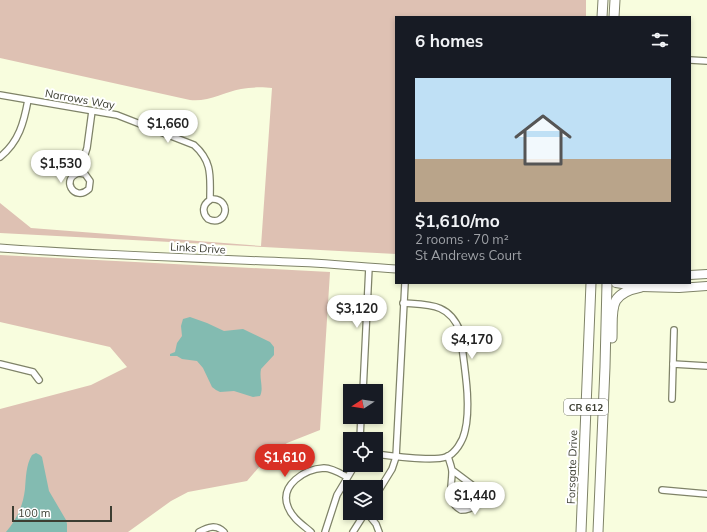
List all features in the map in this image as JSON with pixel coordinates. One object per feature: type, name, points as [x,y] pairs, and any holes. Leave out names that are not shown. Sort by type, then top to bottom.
[{"type":"main road","points":[[602,16],[603,0]]},
{"type":"main road","points":[[614,16],[615,0]]},
{"type":"main road","points":[[691,275],[707,274]]},
{"type":"main road","name":"Forsgate Drive","points":[[581,532],[591,284]]},
{"type":"main road","name":"CR 612","points":[[598,532],[607,284]]},
{"type":"main road","points":[[622,284],[641,287],[679,288],[707,286]]},
{"type":"main road","points":[[605,367],[612,340],[613,310],[615,302],[618,296],[641,287]]},
{"type":"street","points":[[691,60],[707,61]]},
{"type":"street","name":"Narrows Way","points":[[0,95],[117,115],[194,145],[203,152],[208,163],[210,174],[210,200],[204,205],[204,212],[208,219],[215,221],[221,219],[225,213],[225,209],[220,201],[213,199]]},
{"type":"street","points":[[0,157],[9,150],[19,134],[25,118],[28,100]]},
{"type":"street","points":[[79,173],[87,148],[92,111]]},
{"type":"street","name":"Links Drive","points":[[0,248],[218,260],[291,262],[395,269]]},
{"type":"street","points":[[363,384],[369,267]]},
{"type":"street","points":[[383,484],[392,469],[396,457],[405,284]]},
{"type":"street","points":[[383,455],[433,459],[448,456],[455,451],[463,438],[466,425],[467,399],[460,331],[456,323],[452,316],[439,307],[403,303]]},
{"type":"street","points":[[672,400],[674,330]]},
{"type":"street","points":[[0,364],[33,372],[39,380]]},
{"type":"street","points":[[673,364],[707,366]]},
{"type":"street","points":[[448,456],[452,470],[451,497],[453,502],[455,506],[461,510],[470,509],[477,504],[478,491],[473,485],[452,470]]},
{"type":"street","points":[[311,532],[296,520],[287,506],[287,492],[290,485],[300,476],[317,469],[332,469],[347,477]]},
{"type":"street","points":[[325,532],[337,495],[350,472]]},
{"type":"street","points":[[662,490],[707,494]]},
{"type":"street","points":[[353,532],[361,520]]},
{"type":"street","points":[[373,520],[379,532]]},
{"type":"street","points":[[199,532],[209,527],[214,527],[220,528],[224,532]]},
{"type":"shaded area","points":[[0,0],[586,0],[586,16],[395,16],[395,254],[0,233],[0,203],[31,228],[261,246],[272,88],[245,88],[204,100],[190,100],[0,58]]},
{"type":"shaded area","points":[[0,255],[330,272],[320,430],[287,443],[266,459],[247,481],[188,492],[171,501],[128,532],[0,532],[0,409],[91,385],[127,367],[110,347],[0,322]]},
{"type":"water","points":[[190,317],[224,331],[243,329],[270,342],[274,347],[274,355],[261,369],[262,390],[260,396],[253,397],[234,391],[220,392],[212,387],[203,368],[197,361],[182,359],[177,356],[170,356],[170,354],[175,352],[177,343],[182,336],[181,326],[183,319]]},
{"type":"water","points":[[36,453],[42,457],[49,491],[66,520],[67,532],[6,532],[21,507],[29,463],[32,455]]}]
